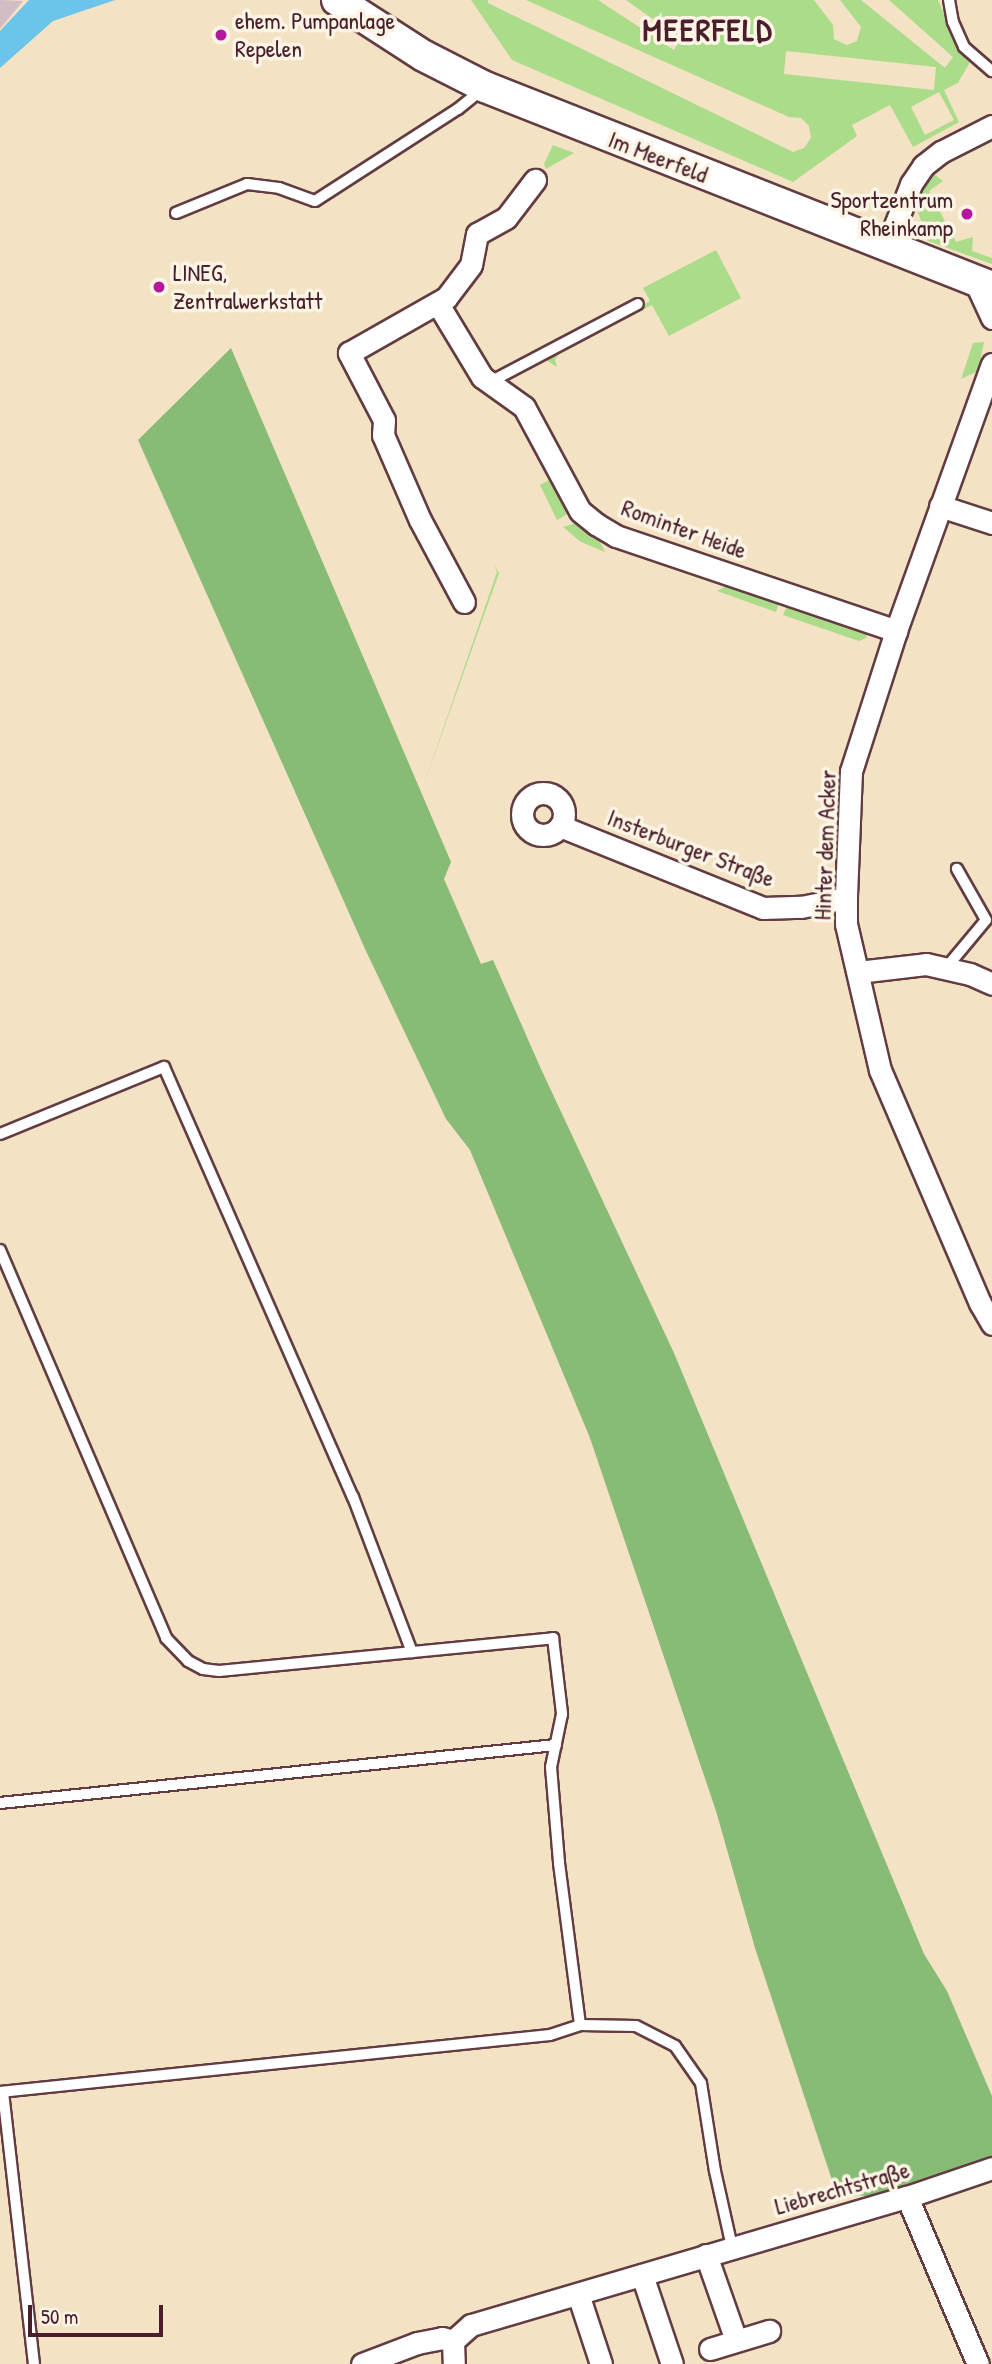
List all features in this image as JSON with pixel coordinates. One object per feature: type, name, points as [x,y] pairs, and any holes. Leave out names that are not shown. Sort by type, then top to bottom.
[{"type":"street","name":"Im Meerfeld","points":[[337,0],[416,51],[485,87],[983,283]]},
{"type":"street","points":[[887,246],[911,184],[923,166],[941,152],[992,126]]},
{"type":"street","points":[[464,602],[419,520],[383,435],[384,421],[349,353],[438,304],[471,265],[477,234],[506,218],[535,180]]},
{"type":"street","points":[[983,283],[992,318]]},
{"type":"street","name":"Rominter Heide","points":[[438,304],[482,377],[524,407],[580,511],[596,524],[616,536],[896,631]]},
{"type":"street","name":"Hinter dem Acker","points":[[992,364],[896,631],[851,771],[846,898],[846,924],[880,1070],[980,1303],[992,1324]]},
{"type":"street","points":[[940,506],[992,523]]},
{"type":"street","name":"Insterburger Straße","points":[[560,826],[763,908],[801,907],[846,898]]},
{"type":"street","points":[[858,972],[926,964],[992,984]]},
{"type":"street","name":"Liebrechtstraße","points":[[453,2341],[471,2325],[907,2197],[992,2168]]},
{"type":"street","points":[[907,2197],[978,2364]]},
{"type":"street","points":[[706,2255],[736,2340]]},
{"type":"street","points":[[642,2276],[672,2364]]},
{"type":"street","points":[[578,2294],[601,2364]]},
{"type":"street","points":[[709,2349],[769,2331]]},
{"type":"street","points":[[362,2364],[416,2343],[442,2338],[453,2341],[454,2364]]},
{"type":"lane","points":[[948,0],[953,22],[964,47],[992,71]]},
{"type":"lane","points":[[176,213],[247,184],[279,188],[315,201],[458,109],[485,87]]},
{"type":"lane","points":[[490,382],[638,304]]},
{"type":"lane","points":[[946,968],[986,920],[957,869]]},
{"type":"lane","points":[[0,1134],[164,1067],[353,1497],[412,1652]]},
{"type":"lane","points":[[0,1250],[166,1638],[176,1651],[203,1669],[219,1671],[553,1638],[562,1714],[551,1767],[558,1850],[580,2025]]},
{"type":"lane","points":[[0,1803],[556,1745]]},
{"type":"lane","points":[[34,2364],[1,2092],[550,2035],[580,2025],[636,2026],[675,2046],[701,2083],[715,2171],[732,2247]]},
{"type":"shaded area","points":[[0,0],[23,1],[0,29]]},
{"type":"green space","points":[[471,0],[488,0],[488,3],[793,152],[804,148],[811,138],[809,126],[801,118],[789,117],[526,0],[598,0],[674,50],[681,39],[626,0],[814,0],[833,25],[834,39],[847,45],[857,41],[861,27],[840,0],[861,0],[945,68],[953,57],[889,0],[938,0],[955,40],[970,62],[958,83],[944,90],[959,122],[913,147],[890,105],[852,125],[857,136],[793,182],[512,60]],"holes":[[[786,51],[936,67],[934,90],[784,74]],[[939,92],[954,120],[925,135],[911,107]]]},
{"type":"green space","points":[[553,145],[574,153],[546,169],[544,164]]},
{"type":"green space","points":[[932,173],[943,181],[929,191],[956,242],[973,237],[972,251],[992,258],[992,264],[928,241],[917,209],[920,190]]},
{"type":"green space","points":[[716,250],[741,298],[669,336],[652,305],[559,353],[555,360],[557,367],[544,359],[544,356],[650,301],[643,288]]},
{"type":"green space","points":[[984,342],[978,371],[961,379],[973,343]]},
{"type":"green space","points":[[231,348],[451,862],[444,879],[481,964],[493,960],[674,1353],[924,1954],[947,1991],[992,2096],[992,2168],[907,2197],[837,2195],[755,1948],[716,1811],[590,1438],[470,1150],[446,1119],[366,951],[138,440]]},
{"type":"green space","points":[[549,480],[555,483],[568,509],[566,515],[557,520],[540,485]]},
{"type":"green space","points":[[576,523],[597,536],[605,552],[581,542],[563,527]]},
{"type":"green space","points":[[494,565],[499,573],[422,790],[497,572]]},
{"type":"green space","points":[[730,584],[779,602],[776,612],[717,591]]},
{"type":"green space","points":[[788,604],[868,631],[866,638],[859,641],[783,615]]},
{"type":"water","points":[[29,0],[115,0],[53,21],[0,68],[0,31]]},
{"type":"place","name":"ehem. Pumpanlage Repelen","points":[[221,35]]},
{"type":"place","name":"Sportzentrum Rheinkamp","points":[[967,214]]},
{"type":"place","name":"LINEG, Zentralwerkstatt","points":[[159,287]]},
{"type":"district","name":"MEERFELD","points":[[708,30]]}]
